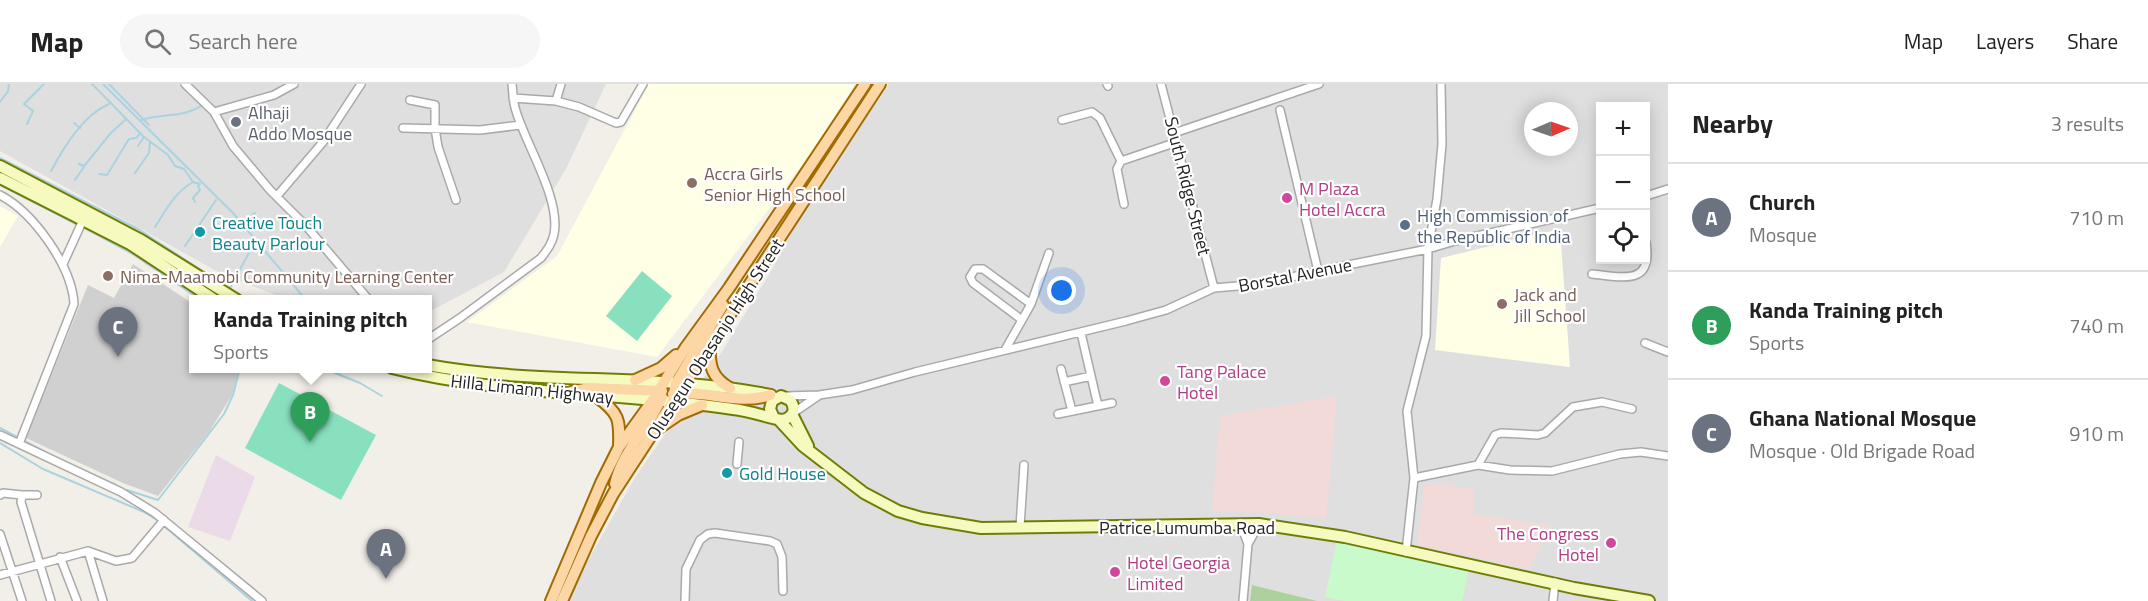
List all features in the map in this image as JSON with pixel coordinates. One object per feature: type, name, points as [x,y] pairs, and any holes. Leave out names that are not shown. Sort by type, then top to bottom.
[{"type":"main road","name":"Olusegun Obasanjo High Street","points":[[562,601],[613,494],[654,432],[686,347],[729,288],[865,84]]},
{"type":"main road","name":"Olusegun Obasanjo High Street","points":[[551,601],[601,483],[619,447],[710,346],[880,84]]},
{"type":"main road","points":[[613,494],[617,477],[720,311],[729,288]]},
{"type":"main road","points":[[710,346],[711,369],[716,378],[730,388]]},
{"type":"main road","points":[[635,380],[661,368],[686,347]]},
{"type":"main road","points":[[571,392],[589,388],[747,399],[777,396]]},
{"type":"main road","points":[[597,397],[616,414],[620,427],[619,447]]},
{"type":"main road","points":[[654,432],[678,415],[702,405]]},
{"type":"street","points":[[185,84],[214,112],[233,146],[365,295]]},
{"type":"street","points":[[214,112],[274,95],[294,84]]},
{"type":"street","points":[[277,196],[323,142],[361,84]]},
{"type":"street","points":[[432,336],[541,258],[550,246],[555,227],[550,196],[532,147],[521,125],[513,98],[512,84]]},
{"type":"street","points":[[556,101],[561,84]]},
{"type":"street","points":[[513,98],[556,101],[579,107],[616,123],[621,122],[643,84]]},
{"type":"street","name":"South Ridge Street","points":[[1161,84],[1214,288]]},
{"type":"street","points":[[1174,133],[1318,84]]},
{"type":"street","points":[[1406,552],[1414,478],[1407,411],[1426,336],[1428,249],[1437,199],[1442,144],[1440,84]]},
{"type":"street","points":[[410,100],[435,105],[438,147],[456,200]]},
{"type":"street","points":[[1280,110],[1318,271]]},
{"type":"street","points":[[1062,120],[1092,112],[1097,115],[1121,161]]},
{"type":"street","points":[[403,128],[480,130],[521,125]]},
{"type":"street","points":[[1124,204],[1117,169],[1121,161],[1177,142]]},
{"type":"street","points":[[0,166],[141,240],[229,295]]},
{"type":"street","points":[[0,178],[130,244],[207,295]]},
{"type":"street","points":[[1650,195],[1668,189]]},
{"type":"street","points":[[0,195],[22,209],[63,264],[73,291],[74,304],[19,444]]},
{"type":"street","name":"Borstal Avenue","points":[[777,396],[819,395],[852,390],[1166,310],[1214,288],[1261,284],[1428,249],[1596,209]]},
{"type":"street","points":[[63,264],[83,220]]},
{"type":"street","points":[[1005,350],[1031,304],[1049,253]]},
{"type":"street","points":[[1592,274],[1617,277],[1635,276],[1642,272],[1647,264]]},
{"type":"street","points":[[1022,320],[973,283],[970,277],[975,269],[983,269],[1031,304]]},
{"type":"street","points":[[1081,333],[1098,406]]},
{"type":"street","points":[[1645,343],[1668,352]]},
{"type":"street","name":"Hilla Limann Highway","points":[[432,366],[457,371],[521,377],[635,380],[668,392]]},
{"type":"street","points":[[1061,369],[1072,411]]},
{"type":"street","name":"Hilla Limann Highway","points":[[412,373],[446,380],[571,392],[597,397],[668,392]]},
{"type":"street","points":[[1064,382],[1091,376]]},
{"type":"street","points":[[730,388],[777,396],[792,403],[793,413],[787,419],[776,419],[745,411],[702,405],[668,392],[730,388]]},
{"type":"street","name":"Borstal Avenue","points":[[793,413],[819,395]]},
{"type":"street","points":[[776,419],[770,412],[770,406],[777,396]]},
{"type":"street","points":[[1478,465],[1495,435],[1545,433],[1573,407],[1602,402],[1632,409]]},
{"type":"street","points":[[1058,414],[1112,403]]},
{"type":"street","name":"Patrice Lumumba Road","points":[[793,413],[811,452]]},
{"type":"street","name":"Patrice Lumumba Road","points":[[776,419],[811,452],[864,493],[898,512],[949,524],[981,528],[1259,524],[1345,537],[1574,588],[1649,601]]},
{"type":"street","points":[[0,435],[121,492],[155,513],[262,601]]},
{"type":"street","points":[[737,464],[739,442]]},
{"type":"street","points":[[1414,478],[1478,465],[1510,470],[1552,471],[1620,454],[1641,452],[1668,456]]},
{"type":"street","points":[[1020,527],[1024,465]]},
{"type":"street","points":[[0,495],[37,495]]},
{"type":"street","points":[[22,495],[21,502],[51,601]]},
{"type":"street","points":[[0,575],[88,551],[116,561],[132,558],[164,520]]},
{"type":"street","points":[[1240,523],[1248,544]]},
{"type":"street","points":[[1243,601],[1248,544],[1259,524]]},
{"type":"street","points":[[685,601],[686,569],[700,540],[708,534],[715,533],[777,544],[782,557],[783,591]]},
{"type":"street","points":[[0,534],[21,601]]},
{"type":"street","points":[[88,551],[103,601]]},
{"type":"street","points":[[60,557],[70,577],[77,601]]},
{"type":"street","points":[[1553,601],[1555,582]]},
{"type":"shaded area","points":[[0,84],[606,84],[566,169],[504,272],[432,310],[432,295],[276,295],[222,274],[0,151]]},
{"type":"shaded area","name":"Accra Girls Senior High School","points":[[649,84],[855,84],[817,145],[657,357],[467,322],[557,256]]},
{"type":"shaded area","points":[[889,84],[1668,84],[1668,601],[568,601],[574,585],[636,476],[721,353],[770,273],[799,219]]},
{"type":"shaded area","points":[[0,206],[18,216],[0,247]]},
{"type":"shaded area","name":"Jack and Jill School","points":[[1560,229],[1570,367],[1435,350],[1441,258]]},
{"type":"shaded area","points":[[133,264],[189,301],[189,373],[238,373],[232,395],[209,432],[158,496],[123,483],[26,438],[88,285],[114,298]]},
{"type":"shaded area","points":[[1337,396],[1326,519],[1269,513],[1212,512],[1220,416]]},
{"type":"shaded area","points":[[216,455],[255,477],[230,541],[188,527]]},
{"type":"shaded area","points":[[1425,483],[1474,489],[1473,514],[1550,525],[1529,569],[1417,545]]},
{"type":"green space","points":[[642,271],[672,296],[637,341],[606,316]]},
{"type":"green space","points":[[279,383],[376,435],[341,500],[245,448]]},
{"type":"green space","points":[[1337,539],[1469,569],[1462,601],[1345,601],[1325,597]]},
{"type":"green space","points":[[1252,585],[1317,601],[1250,601]]},
{"type":"waterway","points":[[0,102],[8,91],[9,84]]},
{"type":"waterway","points":[[27,124],[33,111],[24,104],[44,84]]},
{"type":"waterway","points":[[92,84],[144,137],[168,155],[175,166],[184,169],[193,182],[200,184],[198,186],[200,190],[193,198],[195,202]]},
{"type":"waterway","points":[[103,84],[233,213],[302,295]]},
{"type":"waterway","points":[[109,84],[149,125]]},
{"type":"waterway","points":[[51,171],[68,142],[83,124],[109,104]]},
{"type":"waterway","points":[[141,120],[181,114],[202,105]]},
{"type":"waterway","points":[[79,164],[85,165],[110,134],[126,119]]},
{"type":"waterway","points":[[74,123],[80,128]]},
{"type":"waterway","points":[[99,174],[107,175],[129,139],[136,138],[141,133]]},
{"type":"waterway","points":[[138,146],[144,137]]},
{"type":"waterway","points":[[135,173],[149,153],[150,142]]},
{"type":"waterway","points":[[0,158],[138,229],[239,295]]},
{"type":"waterway","points":[[75,180],[84,167]]},
{"type":"waterway","points":[[155,227],[176,196],[193,182]]},
{"type":"waterway","points":[[0,185],[78,225]]},
{"type":"waterway","points":[[185,246],[216,200]]},
{"type":"waterway","points":[[242,222],[255,213]]},
{"type":"waterway","points":[[83,227],[131,253],[194,295]]},
{"type":"waterway","points":[[230,288],[250,251]]},
{"type":"waterway","points":[[127,490],[158,500],[224,414],[233,395],[239,373]]},
{"type":"waterway","points":[[335,373],[360,383],[382,396]]},
{"type":"waterway","points":[[0,428],[116,485]]},
{"type":"waterway","points":[[0,443],[43,469],[144,512],[157,520]]},
{"type":"waterway","points":[[164,526],[252,601]]},
{"type":"place","name":"Alhaji Addo Mosque","points":[[236,122]]},
{"type":"place","name":"Accra Girls Senior High School","points":[[692,183]]},
{"type":"place","name":"M Plaza Hotel Accra","points":[[1287,198]]},
{"type":"place","name":"High Commission of the Republic of India","points":[[1405,225]]},
{"type":"place","name":"Creative Touch Beauty Parlour","points":[[200,232]]},
{"type":"place","name":"Nima-Maamobi Community Learning Center","points":[[108,276]]},
{"type":"place","name":"Jack and Jill School","points":[[1502,304]]},
{"type":"place","name":"Ghana National Mosque","points":[[118,357]]},
{"type":"place","name":"Tang Palace Hotel","points":[[1165,381]]},
{"type":"place","name":"Kanda Training pitch","points":[[310,442]]},
{"type":"place","name":"Gold House","points":[[727,473]]},
{"type":"place","name":"The Congress Hotel","points":[[1611,543]]},
{"type":"place","name":"Hotel Georgia Limited","points":[[1115,572]]},
{"type":"place","name":"Church","points":[[386,579]]}]
